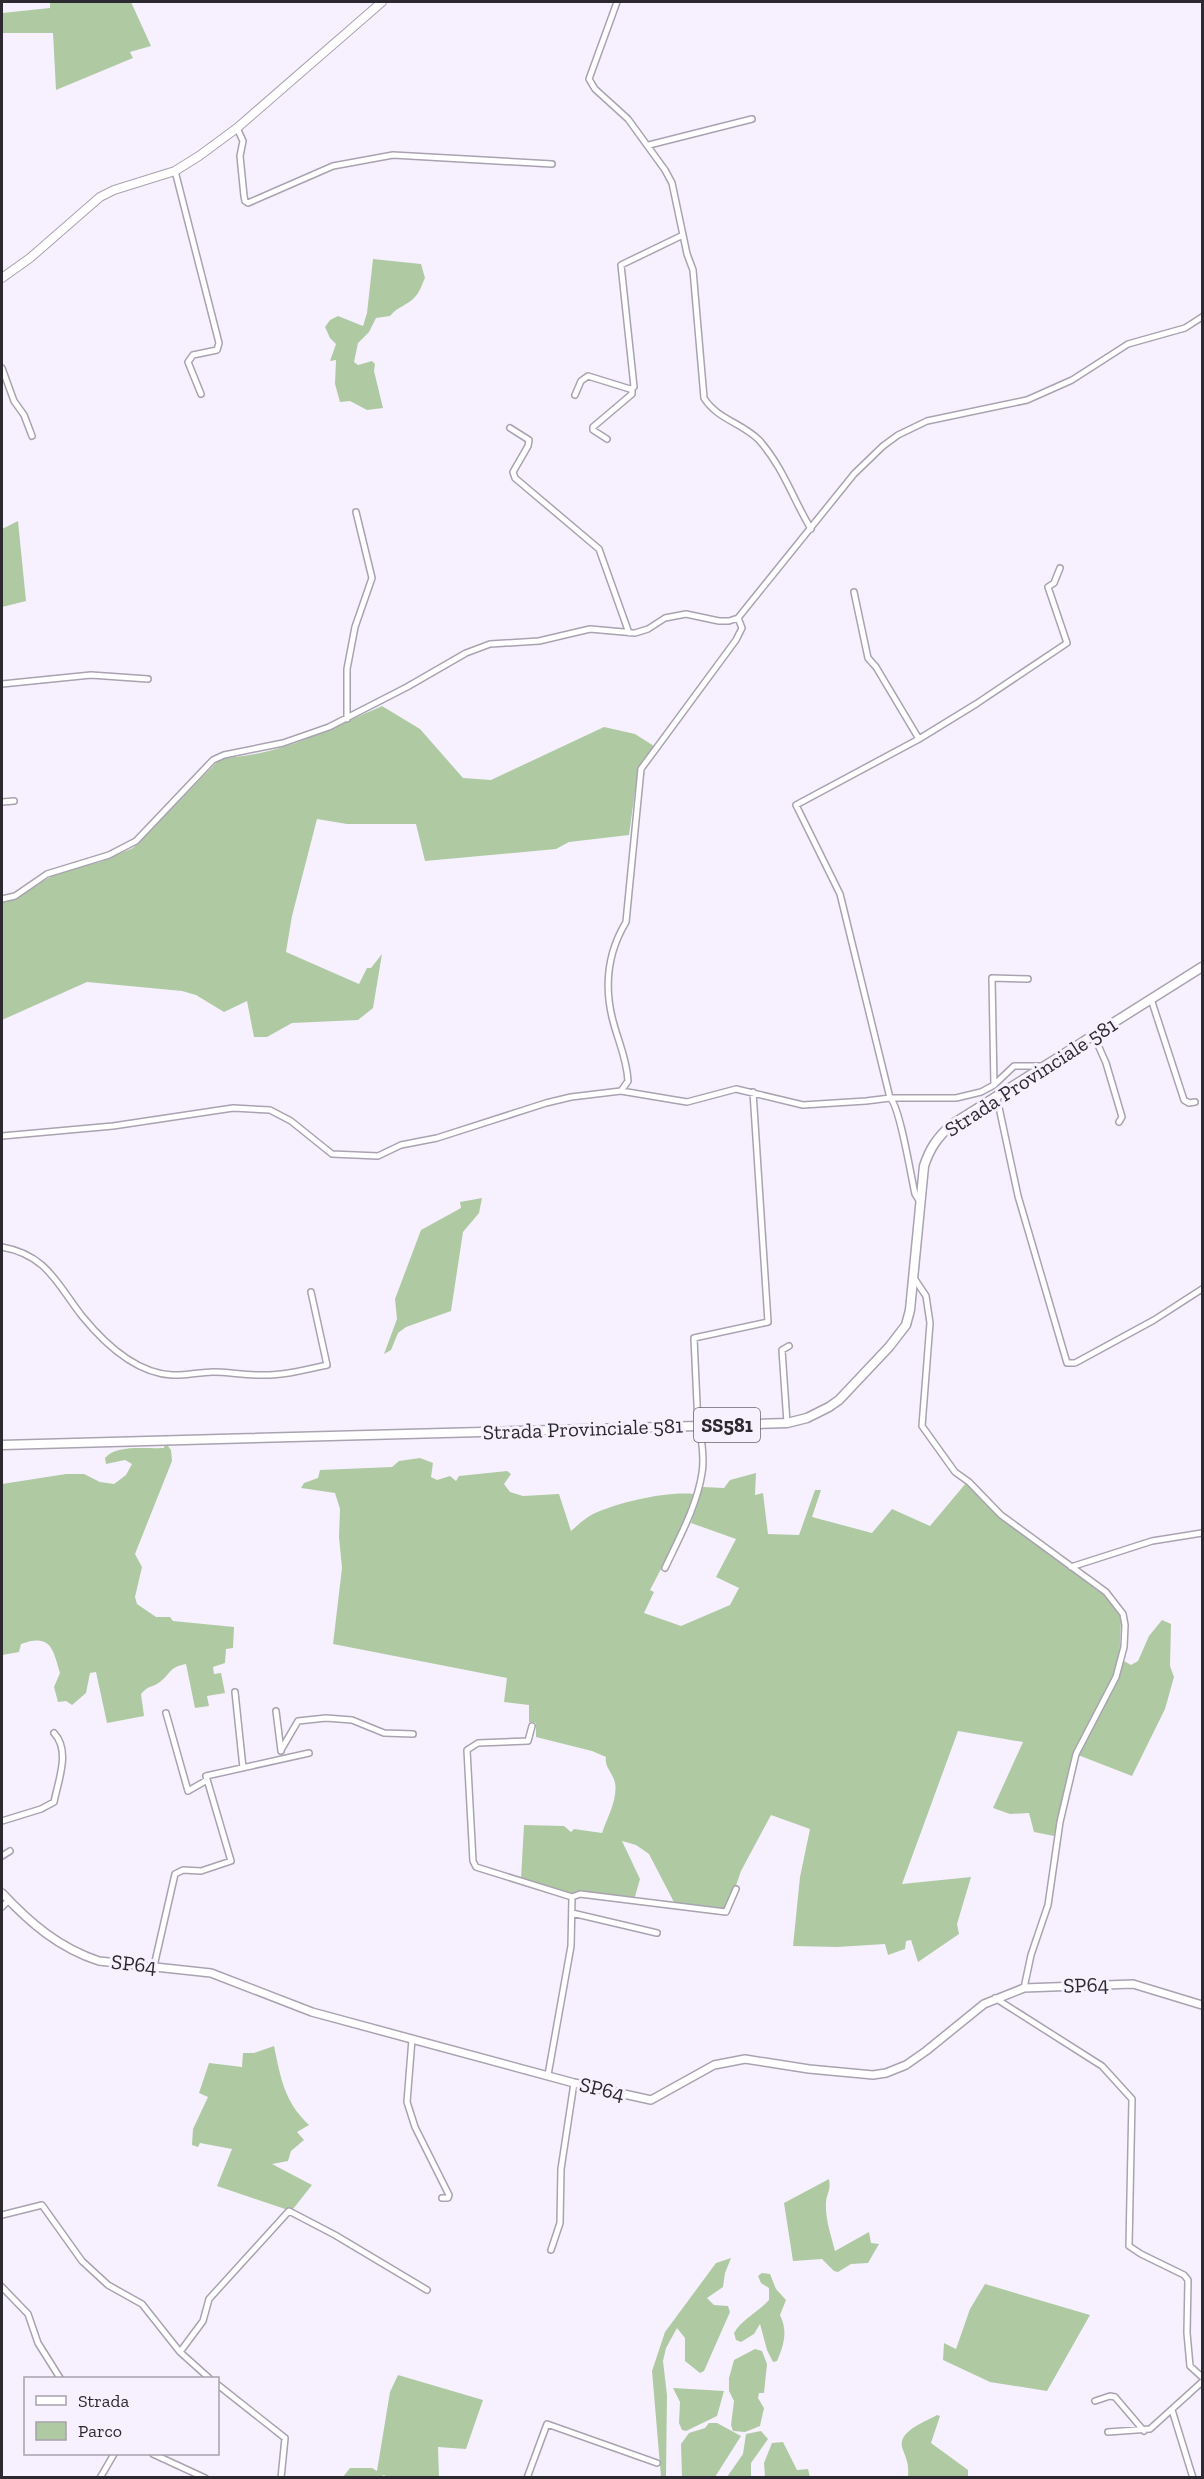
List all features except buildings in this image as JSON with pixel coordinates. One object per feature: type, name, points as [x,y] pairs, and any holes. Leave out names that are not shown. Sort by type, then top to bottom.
[{"type":"main road","points":[[2,278],[30,258],[100,197],[114,190],[175,171],[237,128],[382,2]]},
{"type":"main road","name":"Strada Provinciale 581","points":[[2,1445],[699,1426],[787,1423],[807,1418],[830,1407],[848,1392],[906,1325],[914,1278],[924,1166],[929,1149],[937,1138],[951,1125],[1201,970]]},
{"type":"street","points":[[617,2],[589,79],[595,89],[628,119],[649,145],[672,183],[693,270],[704,398],[714,411],[753,434],[787,480],[811,529]]},
{"type":"street","points":[[649,145],[752,119]]},
{"type":"street","points":[[237,128],[243,141],[240,156],[244,196],[245,201],[249,203],[333,166],[393,155],[552,164]]},
{"type":"street","points":[[175,171],[219,343],[217,350],[193,355],[188,362],[201,394]]},
{"type":"street","points":[[607,439],[593,430],[593,427],[632,394],[634,384],[621,265],[683,235]]},
{"type":"street","points":[[2,899],[15,896],[47,874],[109,855],[136,841],[213,760],[224,755],[283,743],[347,718],[416,683],[466,653],[490,644],[539,641],[590,629],[629,633],[648,629],[665,618],[686,614],[719,621],[738,618],[854,474],[898,435],[927,421],[1027,400],[1072,380],[1128,344],[1185,328],[1203,317]]},
{"type":"street","points":[[2,369],[14,401],[24,415],[32,436]]},
{"type":"street","points":[[575,394],[581,381],[588,376],[632,389]]},
{"type":"street","points":[[510,428],[529,440],[513,472],[515,478],[599,549],[629,633]]},
{"type":"street","points":[[347,718],[347,669],[355,627],[372,578],[356,512]]},
{"type":"street","points":[[920,1202],[915,1194],[894,1102],[890,1098],[840,894],[796,805],[919,739],[1067,643],[1048,587],[1054,583],[1060,568]]},
{"type":"street","points":[[854,592],[868,658],[876,667],[919,739]]},
{"type":"street","points":[[621,1091],[628,1081],[628,1066],[612,1017],[607,972],[615,940],[626,922],[641,769],[736,640],[742,628],[738,618]]},
{"type":"street","points":[[2,684],[91,675],[148,679]]},
{"type":"street","points":[[2,802],[14,801]]},
{"type":"street","points":[[994,1084],[992,978],[1028,979]]},
{"type":"street","points":[[1151,999],[1184,1100],[1189,1103],[1195,1102]]},
{"type":"street","points":[[1094,1036],[1106,1063],[1122,1117],[1119,1122]]},
{"type":"street","points":[[2,1136],[113,1126],[233,1108],[270,1110],[291,1121],[332,1154],[378,1156],[401,1145],[436,1138],[554,1101],[621,1091],[689,1102],[732,1090],[753,1092],[803,1105],[890,1098],[966,1097],[994,1084],[1014,1066],[1044,1066]]},
{"type":"street","points":[[665,1568],[686,1526],[703,1467],[694,1338],[768,1322],[753,1092]]},
{"type":"street","points":[[997,1098],[1018,1196],[1067,1363],[1075,1363],[1203,1289]]},
{"type":"street","points":[[2,1247],[25,1255],[52,1272],[82,1316],[120,1355],[144,1368],[169,1375],[213,1372],[260,1375],[327,1365],[311,1292]]},
{"type":"street","points":[[914,1278],[926,1296],[930,1323],[922,1426],[955,1472],[969,1482],[1002,1515],[1106,1592],[1123,1614],[1124,1647],[1116,1677],[1076,1754],[1060,1822],[1048,1905],[1031,1955],[1024,1988]]},
{"type":"street","points":[[787,1423],[782,1350],[789,1346]]},
{"type":"street","points":[[1071,1567],[1152,1541],[1203,1533]]},
{"type":"street","points":[[235,1692],[243,1768]]},
{"type":"street","points":[[276,1711],[282,1759]]},
{"type":"street","points":[[166,1713],[188,1791],[207,1780]]},
{"type":"street","points":[[281,1750],[298,1721],[352,1720],[384,1733],[413,1734]]},
{"type":"street","points":[[532,1726],[528,1741],[478,1743],[467,1750],[474,1863],[478,1868],[572,1897],[580,1894],[726,1912],[736,1889]]},
{"type":"street","points":[[2,1821],[41,1809],[54,1802],[62,1772],[60,1743],[54,1733]]},
{"type":"street","points":[[154,1966],[175,1874],[183,1870],[201,1871],[231,1861],[206,1776],[309,1753]]},
{"type":"street","points":[[2,1856],[10,1851]]},
{"type":"street","name":"SP64","points":[[2,1893],[38,1929],[77,1952],[99,1960],[211,1973],[312,2012],[574,2083],[651,2100],[714,2065],[745,2059],[809,2069],[873,2075],[886,2073],[906,2065],[972,2013],[995,1998],[1024,1988],[1132,1984],[1203,2005]]},
{"type":"street","points":[[548,2075],[571,1946],[572,1897]]},
{"type":"street","points":[[2,1908],[8,1900]]},
{"type":"street","points":[[572,1913],[657,1934]]},
{"type":"street","points":[[995,1998],[1102,2066],[1131,2099],[1130,2246],[1141,2254],[1184,2274],[1188,2280],[1187,2333],[1190,2366],[1203,2377]]},
{"type":"street","points":[[412,2039],[407,2102],[415,2127],[450,2195],[448,2198],[442,2198]]},
{"type":"street","points":[[551,2250],[560,2223],[561,2169],[574,2083]]},
{"type":"street","points":[[2,2215],[42,2205],[82,2261],[108,2285],[141,2304],[180,2352],[207,2377]]},
{"type":"street","points":[[180,2352],[203,2321],[209,2299],[289,2211],[427,2290]]},
{"type":"street","points":[[2,2287],[28,2314],[38,2343],[59,2377]]},
{"type":"street","points":[[1108,2432],[1144,2431],[1152,2428],[1203,2382]]},
{"type":"street","points":[[219,2386],[285,2438],[281,2478]]},
{"type":"street","points":[[1095,2401],[1110,2396],[1115,2397],[1144,2431]]},
{"type":"street","points":[[1172,2410],[1193,2478]]},
{"type":"street","points":[[527,2478],[547,2424],[657,2463]]},
{"type":"street","points":[[100,2478],[113,2455]]},
{"type":"street","points":[[155,2455],[205,2478]]},
{"type":"green space","points":[[50,2],[131,2],[151,46],[130,52],[133,58],[56,90],[53,33],[2,33],[2,13],[50,8]]},
{"type":"green space","points":[[373,259],[421,264],[425,278],[412,300],[390,316],[376,318],[369,332],[358,343],[354,362],[358,365],[372,361],[375,364],[374,371],[383,408],[367,410],[350,401],[340,402],[335,384],[336,360],[330,361],[336,344],[325,327],[330,320],[338,316],[363,326],[367,313]]},
{"type":"green space","points":[[18,521],[26,601],[2,607],[2,529]]},
{"type":"green space","points":[[382,706],[420,729],[463,778],[491,780],[604,727],[635,734],[654,746],[637,777],[629,835],[569,842],[556,849],[425,861],[416,824],[347,824],[317,819],[292,916],[286,952],[359,984],[367,968],[371,968],[382,954],[373,1008],[358,1020],[292,1023],[267,1037],[254,1037],[247,1001],[224,1012],[196,995],[182,991],[87,982],[2,1020],[2,901],[16,897],[61,871],[100,862],[133,848],[221,758],[285,747]]},
{"type":"green space","points":[[482,1198],[479,1213],[463,1232],[451,1311],[406,1327],[398,1333],[391,1350],[384,1354],[397,1319],[395,1299],[421,1230],[461,1208],[460,1202]]},
{"type":"green space","points":[[165,1442],[171,1450],[172,1461],[135,1554],[142,1567],[135,1597],[137,1604],[156,1617],[170,1617],[173,1621],[234,1627],[233,1648],[226,1649],[225,1663],[213,1667],[214,1674],[221,1673],[225,1693],[207,1696],[209,1706],[195,1708],[186,1664],[180,1665],[141,1694],[144,1716],[107,1723],[96,1672],[90,1673],[86,1693],[72,1705],[66,1701],[58,1702],[54,1687],[60,1673],[52,1650],[45,1642],[31,1641],[21,1644],[19,1652],[2,1655],[2,1484],[66,1474],[84,1474],[100,1482],[114,1484],[126,1475],[132,1464],[125,1460],[106,1464],[105,1458],[124,1449],[164,1448]]},
{"type":"green space","points":[[420,1458],[433,1463],[431,1477],[437,1480],[450,1476],[456,1481],[459,1476],[507,1471],[511,1474],[504,1484],[510,1492],[523,1496],[559,1494],[571,1531],[590,1516],[616,1505],[670,1494],[694,1494],[681,1531],[650,1590],[654,1592],[644,1613],[681,1626],[730,1605],[739,1588],[716,1577],[736,1539],[691,1523],[703,1487],[724,1488],[730,1480],[756,1473],[755,1495],[763,1493],[768,1534],[799,1535],[815,1490],[821,1490],[812,1517],[872,1533],[892,1509],[930,1526],[966,1483],[997,1515],[1102,1592],[1115,1606],[1121,1619],[1119,1667],[1113,1683],[1072,1757],[1054,1836],[1034,1832],[1029,1813],[1010,1814],[993,1808],[1023,1742],[958,1731],[902,1884],[971,1877],[957,1924],[959,1934],[918,1962],[911,1940],[906,1941],[905,1949],[888,1955],[885,1944],[837,1947],[793,1946],[800,1877],[810,1829],[771,1815],[741,1871],[729,1906],[723,1912],[677,1908],[649,1854],[636,1845],[622,1841],[640,1879],[634,1900],[571,1895],[521,1879],[524,1825],[564,1826],[571,1832],[574,1829],[602,1833],[614,1802],[616,1789],[614,1779],[606,1764],[606,1757],[592,1751],[536,1737],[536,1723],[529,1722],[529,1705],[504,1702],[507,1678],[333,1644],[342,1568],[339,1537],[340,1509],[335,1493],[301,1488],[304,1483],[318,1478],[320,1470],[392,1467],[399,1461]]},
{"type":"green space","points":[[1162,1620],[1171,1624],[1170,1666],[1174,1677],[1165,1709],[1132,1776],[1078,1755],[1116,1685],[1124,1661],[1131,1665],[1138,1661],[1149,1636]]},
{"type":"green space","points":[[274,2046],[285,2089],[294,2107],[309,2125],[297,2132],[304,2140],[291,2151],[288,2161],[272,2164],[312,2185],[293,2209],[288,2210],[217,2186],[232,2149],[200,2143],[198,2147],[192,2145],[193,2129],[208,2097],[199,2093],[209,2063],[242,2067],[243,2053],[254,2053]]},
{"type":"green space","points":[[829,2179],[826,2215],[835,2251],[869,2232],[871,2243],[879,2244],[868,2263],[851,2264],[838,2272],[822,2259],[793,2261],[784,2203]]},
{"type":"green space","points":[[731,2258],[723,2287],[707,2298],[714,2305],[728,2306],[730,2312],[704,2371],[700,2373],[685,2361],[685,2338],[677,2328],[666,2348],[663,2361],[667,2395],[666,2477],[661,2477],[652,2371],[665,2332],[716,2263]]},
{"type":"green space","points":[[762,2273],[770,2274],[776,2289],[786,2300],[780,2315],[784,2327],[783,2344],[777,2361],[773,2362],[760,2324],[754,2334],[741,2342],[736,2340],[734,2333],[769,2300],[769,2288],[761,2283],[758,2276]]},
{"type":"green space","points":[[985,2284],[1090,2315],[1047,2391],[990,2382],[943,2360],[944,2343],[956,2349],[970,2309]]},
{"type":"green space","points":[[755,2349],[762,2351],[767,2364],[764,2393],[759,2393],[758,2398],[764,2408],[760,2426],[745,2432],[733,2431],[731,2425],[734,2401],[729,2391],[729,2378],[734,2360]]},
{"type":"green space","points":[[398,2375],[483,2400],[466,2449],[438,2447],[439,2477],[388,2478],[384,2475],[343,2477],[350,2468],[372,2468],[377,2471],[390,2392]]},
{"type":"green space","points":[[673,2388],[724,2391],[717,2416],[686,2431],[682,2430],[679,2423],[680,2402]]},
{"type":"green space","points":[[937,2415],[940,2416],[931,2443],[968,2470],[968,2477],[908,2477],[903,2438],[912,2428]]},
{"type":"green space","points":[[709,2423],[717,2423],[741,2436],[715,2477],[682,2477],[681,2444],[689,2433],[705,2428]]},
{"type":"green space","points":[[761,2431],[768,2439],[751,2463],[751,2477],[727,2477],[743,2454],[746,2434]]},
{"type":"green space","points":[[783,2442],[797,2470],[808,2469],[810,2477],[765,2477],[764,2463],[772,2443]]}]
